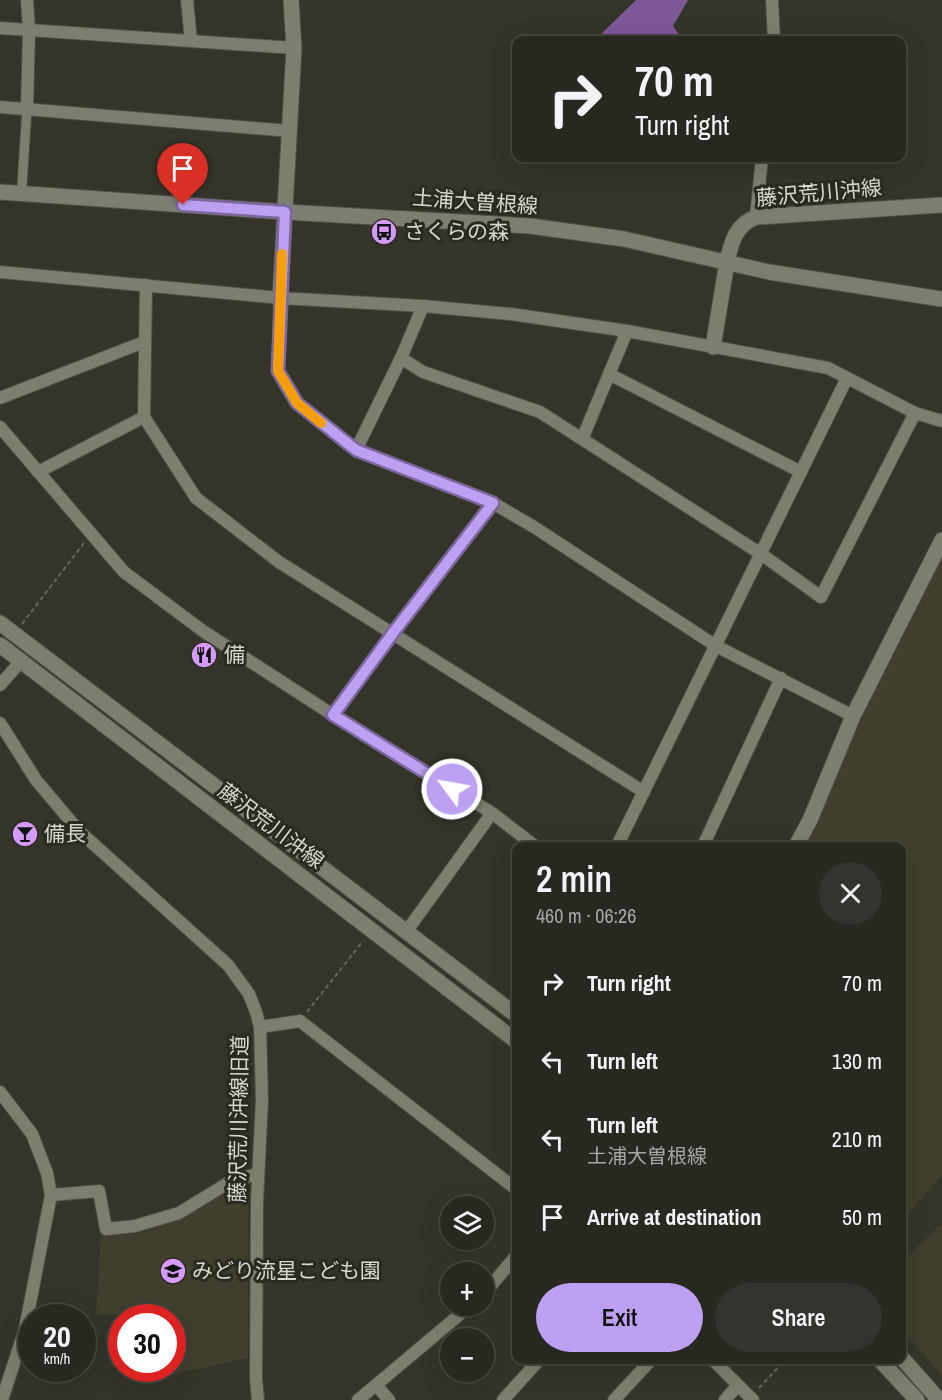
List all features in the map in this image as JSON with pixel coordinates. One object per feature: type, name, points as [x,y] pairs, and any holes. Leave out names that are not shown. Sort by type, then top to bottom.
[{"type":"main road","points":[[280,298],[294,48],[291,0]]},
{"type":"main road","name":"土浦大曽根線","points":[[0,192],[530,226],[624,239],[769,272],[942,299]]},
{"type":"main road","name":"藤沢荒川沖線","points":[[713,347],[731,245],[742,225],[756,217],[942,205]]},
{"type":"main road","points":[[798,842],[810,820],[853,716],[942,540]]},
{"type":"main road","name":"藤沢荒川沖線","points":[[0,623],[512,1012]]},
{"type":"main road","name":"藤沢荒川沖線","points":[[0,645],[512,1038]]},
{"type":"main road","points":[[906,1363],[939,1400]]},
{"type":"main road","points":[[884,1364],[917,1400]]},
{"type":"street","points":[[22,185],[27,109],[29,30],[27,0]]},
{"type":"street","points":[[188,0],[191,41]]},
{"type":"street","points":[[772,0],[774,36]]},
{"type":"street","points":[[0,28],[294,48]]},
{"type":"street","points":[[0,107],[290,131]]},
{"type":"street","points":[[756,217],[762,162]]},
{"type":"street","points":[[0,272],[280,298],[423,306],[511,314],[627,331],[828,368],[915,412],[942,421]]},
{"type":"street","points":[[146,285],[144,417],[196,498],[279,562],[644,792]]},
{"type":"street","points":[[280,298],[278,371],[297,403],[356,450],[493,503],[716,646],[853,716]]},
{"type":"street","points":[[356,450],[401,358],[423,306]]},
{"type":"street","points":[[583,437],[627,331]]},
{"type":"street","points":[[0,398],[144,342]]},
{"type":"street","points":[[401,358],[423,372],[540,412],[583,437],[822,597],[915,412]]},
{"type":"street","points":[[609,374],[801,472]]},
{"type":"street","points":[[619,842],[848,378]]},
{"type":"street","points":[[38,472],[144,417]]},
{"type":"street","points":[[0,426],[124,572],[203,631],[333,715],[492,813],[530,842]]},
{"type":"street","points":[[333,715],[493,503]]},
{"type":"street","points":[[0,685],[21,661]]},
{"type":"street","points":[[705,842],[781,678]]},
{"type":"street","name":"藤沢荒川沖線旧道","points":[[0,723],[36,780],[79,831],[228,964],[249,994],[260,1027],[262,1100],[258,1174],[255,1379],[258,1400]]},
{"type":"street","points":[[406,932],[492,813]]},
{"type":"street","points":[[260,1027],[300,1021],[512,1186]]},
{"type":"street","points":[[0,1092],[32,1134],[47,1173],[51,1195],[25,1329],[2,1400]]},
{"type":"street","points":[[51,1195],[99,1191],[106,1229],[135,1226],[179,1213],[232,1180],[258,1174]]},
{"type":"street","points":[[494,1282],[512,1261]]},
{"type":"street","points":[[358,1400],[458,1316]]},
{"type":"street","points":[[502,1400],[535,1364]]},
{"type":"street","points":[[614,1400],[647,1364]]},
{"type":"street","points":[[717,1364],[752,1399]]},
{"type":"street","points":[[376,1385],[389,1400]]},
{"type":"street","points":[[725,1400],[738,1385]]},
{"type":"path","points":[[22,624],[90,534]]},
{"type":"path","points":[[300,1021],[372,929]]},
{"type":"path","points":[[752,1399],[782,1364]]},
{"type":"shaded area","points":[[636,0],[688,0],[673,26],[680,36],[599,36]]},
{"type":"shaded area","points":[[942,556],[942,1175],[906,1216],[906,842],[806,842],[858,720]]},
{"type":"shaded area","name":"みどり流星こども園","points":[[248,1182],[248,1358],[186,1371],[186,1304],[108,1304],[108,1315],[96,1315],[101,1234],[141,1233],[174,1220],[230,1187]]},
{"type":"shaded area","points":[[942,1223],[942,1375],[906,1334],[906,1258]]},
{"type":"slow traffic","points":[[282,254],[278,371],[297,403],[321,423]]},
{"type":"place","name":"さくらの森","points":[[384,232]]},
{"type":"place","name":"備","points":[[204,655]]},
{"type":"place","name":"備長","points":[[25,834]]},
{"type":"place","name":"みどり流星こども園","points":[[173,1271]]},
{"type":"route","points":[[183,205],[285,212],[278,371],[297,403],[356,450],[493,503],[333,715],[452,789]]}]
